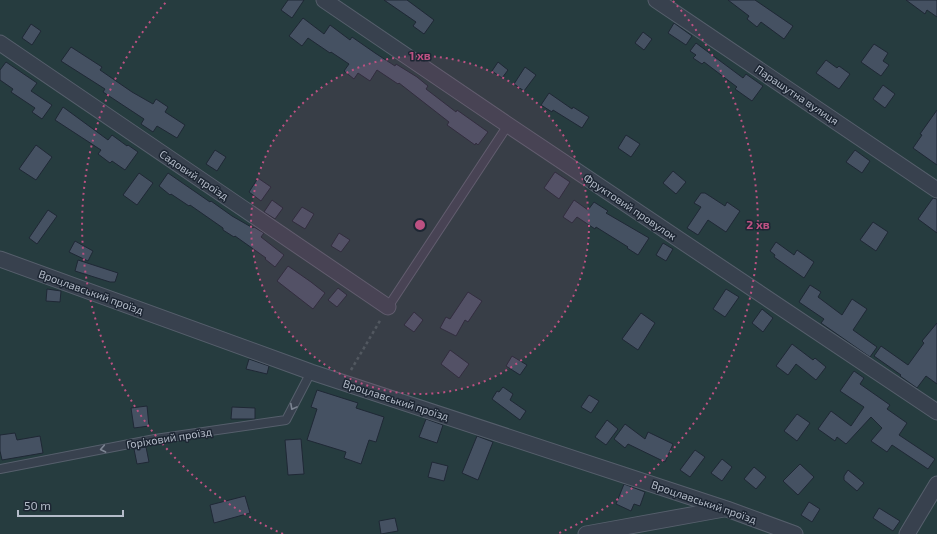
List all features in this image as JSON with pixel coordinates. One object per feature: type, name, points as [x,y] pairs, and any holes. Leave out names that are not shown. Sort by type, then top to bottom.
[{"type":"street","name":"Фруктовий провулок","points":[[324,0],[937,412]]},
{"type":"street","name":"Парашутна вулиця","points":[[656,0],[937,190]]},
{"type":"street","name":"Садовий проїзд","points":[[0,43],[388,307]]},
{"type":"street","name":"Вроцлавський проїзд","points":[[0,259],[311,372],[727,509],[795,534]]},
{"type":"street","points":[[907,534],[937,484]]},
{"type":"street","points":[[586,534],[727,509]]},
{"type":"lane","points":[[388,307],[508,125]]},
{"type":"lane","name":"Горіховий проїзд","points":[[0,469],[155,440],[286,420],[311,372]]},
{"type":"path","points":[[344,383],[388,307]]},
{"type":"green space","points":[[0,0],[937,0],[937,534],[0,534]]},
{"type":"building","points":[[288,0],[304,0],[292,18],[281,10]]},
{"type":"building","points":[[384,0],[407,0],[434,20],[424,34],[413,26],[416,22]]},
{"type":"building","points":[[728,0],[755,0],[793,26],[784,39],[761,22],[757,27],[747,19],[749,16]]},
{"type":"building","points":[[906,0],[937,0],[937,17],[927,10],[925,14]]},
{"type":"building","points":[[303,18],[324,34],[330,25],[350,40],[352,37],[395,66],[396,64],[417,77],[428,86],[426,89],[456,112],[457,110],[488,132],[478,145],[476,143],[475,145],[447,125],[449,122],[399,83],[398,84],[377,70],[370,81],[358,73],[354,79],[344,71],[349,64],[331,52],[330,53],[308,38],[302,46],[289,36]]},
{"type":"building","points":[[674,23],[692,36],[686,45],[668,33]]},
{"type":"building","points":[[31,24],[41,31],[32,45],[22,38]]},
{"type":"building","points":[[643,32],[652,39],[644,50],[635,43]]},
{"type":"building","points":[[696,43],[743,78],[746,74],[763,86],[752,101],[735,89],[737,87],[704,62],[702,64],[693,58],[696,55],[690,51]]},
{"type":"building","points":[[874,44],[888,53],[883,61],[889,65],[881,76],[861,62]]},
{"type":"building","points":[[71,47],[102,67],[100,70],[132,92],[153,104],[156,99],[168,107],[165,112],[185,125],[177,138],[157,126],[153,132],[141,124],[144,119],[103,92],[105,89],[61,61]]},
{"type":"building","points":[[826,60],[837,68],[839,66],[850,74],[839,89],[816,73]]},
{"type":"building","points":[[6,62],[37,83],[31,91],[52,105],[42,119],[32,112],[35,108],[11,92],[13,89],[0,80],[0,70]]},
{"type":"building","points":[[498,62],[508,70],[502,78],[492,71]]},
{"type":"building","points":[[525,67],[536,75],[524,91],[514,84]]},
{"type":"building","points":[[883,85],[895,94],[885,108],[873,99]]},
{"type":"building","points":[[549,93],[572,109],[573,107],[589,117],[582,128],[553,110],[552,112],[541,105]]},
{"type":"building","points":[[63,107],[108,140],[112,135],[138,152],[125,170],[112,161],[110,163],[98,154],[101,150],[55,120]]},
{"type":"building","points":[[937,110],[937,165],[913,148],[922,135],[920,134]]},
{"type":"building","points":[[626,135],[640,144],[631,157],[618,148]]},
{"type":"building","points":[[36,145],[52,157],[36,180],[19,169]]},
{"type":"building","points":[[215,150],[226,157],[217,171],[206,164]]},
{"type":"building","points":[[855,150],[870,161],[862,173],[846,162]]},
{"type":"building","points":[[673,171],[686,182],[676,194],[663,183]]},
{"type":"building","points":[[555,172],[570,182],[559,199],[544,188]]},
{"type":"building","points":[[139,173],[153,183],[137,205],[123,195]]},
{"type":"building","points":[[168,173],[232,216],[264,233],[261,237],[284,255],[275,267],[265,259],[266,258],[235,236],[234,237],[223,230],[223,228],[190,205],[189,206],[171,194],[170,195],[159,186]]},
{"type":"building","points":[[258,178],[271,187],[261,201],[249,192]]},
{"type":"building","points":[[701,193],[705,193],[725,206],[727,202],[740,211],[726,232],[708,220],[698,235],[687,228],[701,207],[694,203]]},
{"type":"building","points":[[933,198],[937,199],[937,233],[918,219]]},
{"type":"building","points":[[272,200],[283,208],[275,219],[264,212]]},
{"type":"building","points":[[574,200],[588,210],[594,202],[608,211],[606,213],[649,238],[638,255],[596,227],[595,229],[577,217],[572,223],[563,217]]},
{"type":"building","points":[[302,207],[314,214],[305,229],[292,221]]},
{"type":"building","points":[[48,210],[57,216],[37,244],[29,238]]},
{"type":"building","points":[[873,222],[888,232],[876,251],[860,240]]},
{"type":"building","points":[[339,233],[350,240],[341,252],[331,246]]},
{"type":"building","points":[[75,241],[93,251],[88,261],[69,252]]},
{"type":"building","points":[[776,242],[794,255],[797,250],[814,262],[804,278],[774,257],[775,255],[770,251]]},
{"type":"building","points":[[663,243],[673,249],[666,261],[656,255]]},
{"type":"building","points":[[78,260],[118,273],[115,282],[110,282],[75,271]]},
{"type":"building","points":[[288,266],[325,293],[313,309],[277,281]]},
{"type":"building","points":[[810,285],[821,292],[818,297],[842,315],[852,299],[867,309],[853,330],[877,347],[870,357],[821,323],[824,319],[799,302]]},
{"type":"building","points":[[338,288],[347,295],[337,307],[328,300]]},
{"type":"building","points":[[47,289],[61,291],[60,302],[46,301]]},
{"type":"building","points":[[726,289],[739,297],[725,317],[713,309]]},
{"type":"building","points":[[468,292],[482,301],[468,322],[465,320],[456,336],[440,328],[446,317],[450,319]]},
{"type":"building","points":[[762,309],[773,318],[763,332],[752,323]]},
{"type":"building","points":[[414,312],[423,320],[414,332],[404,325]]},
{"type":"building","points":[[641,313],[655,323],[638,350],[622,339]]},
{"type":"building","points":[[937,323],[937,384],[926,376],[917,388],[874,356],[881,346],[908,365],[924,343],[922,341]]},
{"type":"building","points":[[792,344],[813,360],[815,358],[826,367],[816,380],[796,364],[788,375],[776,366]]},
{"type":"building","points":[[450,350],[469,364],[459,378],[441,364]]},
{"type":"building","points":[[512,356],[527,365],[520,375],[506,366]]},
{"type":"building","points":[[249,359],[269,366],[267,374],[246,369]]},
{"type":"building","points":[[854,371],[864,378],[860,384],[890,405],[887,409],[907,423],[899,435],[935,459],[928,469],[892,445],[887,452],[871,441],[882,428],[871,417],[846,444],[837,437],[835,441],[818,429],[831,411],[851,426],[864,407],[840,391]]},
{"type":"building","points":[[503,387],[513,394],[510,400],[526,411],[520,420],[492,399],[497,391],[499,392]]},
{"type":"building","points":[[317,390],[358,403],[356,408],[384,417],[376,442],[369,440],[361,464],[344,458],[346,452],[307,440],[317,409],[311,407]]},
{"type":"building","points":[[589,395],[599,401],[591,413],[581,407]]},
{"type":"building","points":[[147,406],[149,426],[134,428],[131,408]]},
{"type":"building","points":[[232,407],[255,408],[255,419],[231,419]]},
{"type":"building","points":[[797,414],[810,423],[797,441],[784,431]]},
{"type":"building","points":[[426,419],[443,425],[437,443],[419,437]]},
{"type":"building","points":[[607,420],[618,429],[606,445],[595,437]]},
{"type":"building","points":[[625,424],[645,439],[648,432],[673,444],[665,462],[628,444],[625,448],[614,439]]},
{"type":"building","points":[[15,433],[17,440],[40,436],[43,453],[2,460],[0,451],[0,435]]},
{"type":"building","points":[[477,436],[493,442],[478,480],[462,473]]},
{"type":"building","points":[[301,439],[304,474],[288,475],[285,440]]},
{"type":"building","points":[[146,447],[149,462],[137,464],[134,449]]},
{"type":"building","points":[[695,450],[705,457],[690,477],[680,470]]},
{"type":"building","points":[[722,459],[732,467],[722,481],[711,473]]},
{"type":"building","points":[[432,462],[448,466],[444,481],[428,477]]},
{"type":"building","points":[[800,464],[814,477],[798,495],[783,481]]},
{"type":"building","points":[[754,467],[766,477],[756,489],[744,479]]},
{"type":"building","points":[[848,470],[864,483],[857,491],[844,480],[844,476]]},
{"type":"building","points":[[624,484],[645,492],[640,506],[634,504],[631,511],[616,504]]},
{"type":"building","points":[[245,496],[250,513],[214,523],[210,505]]},
{"type":"building","points":[[809,502],[820,509],[812,522],[801,515]]},
{"type":"building","points":[[879,508],[900,521],[893,531],[873,518]]},
{"type":"building","points":[[395,518],[398,531],[381,534],[379,521]]}]
